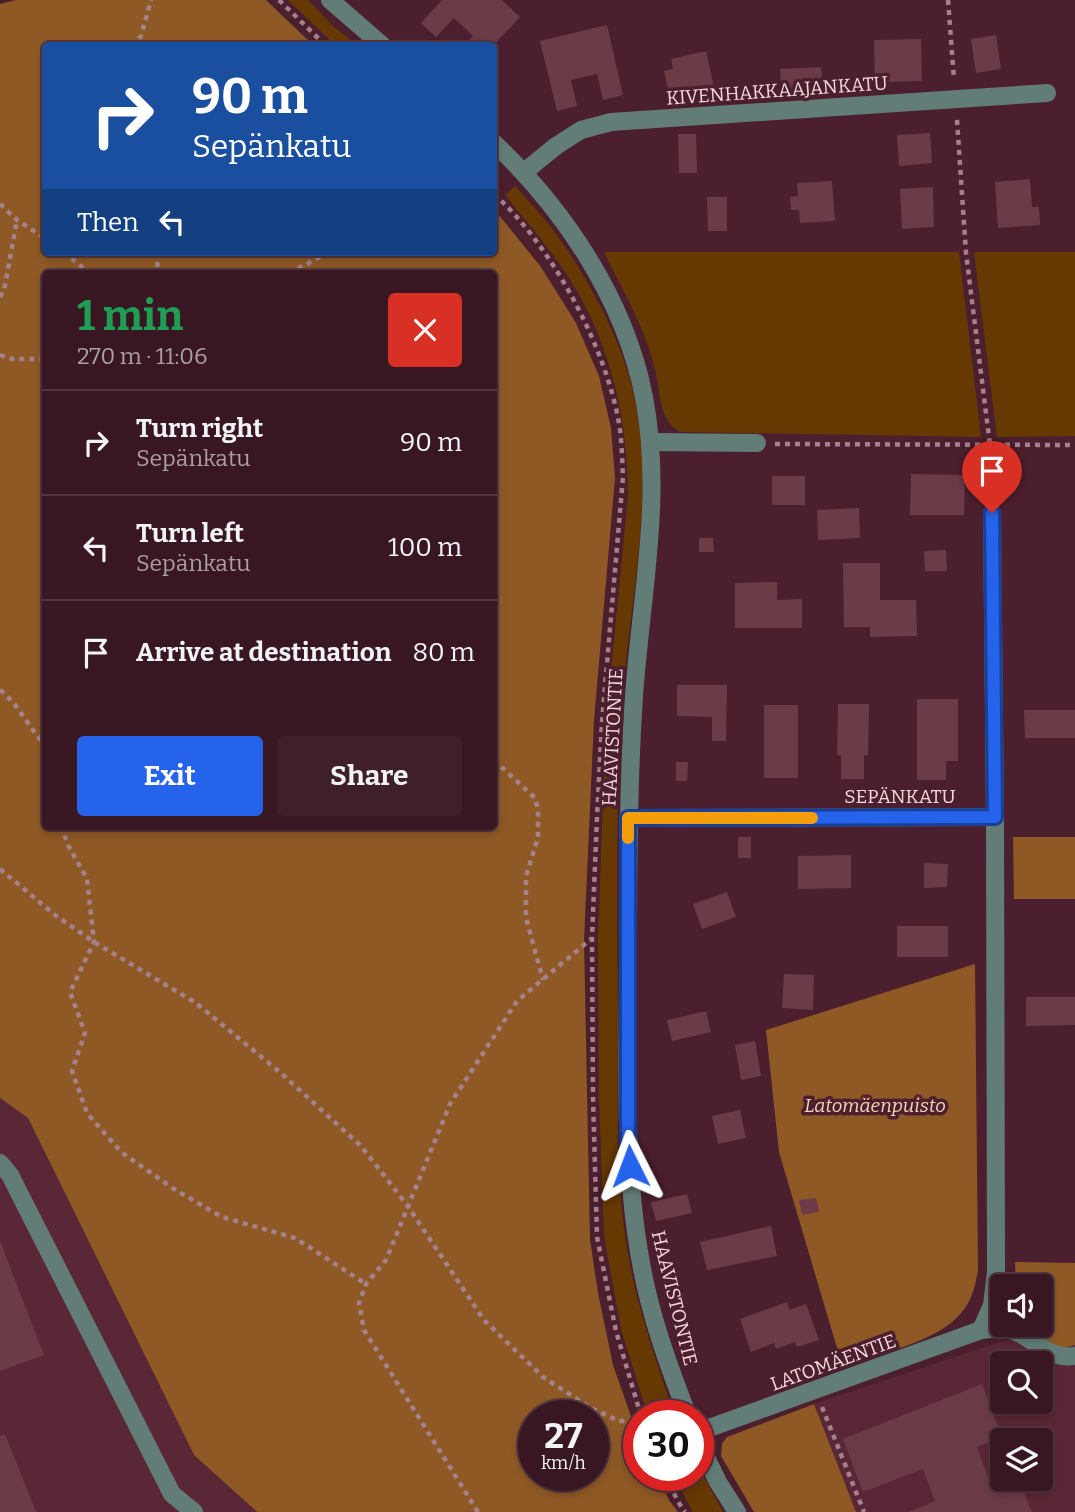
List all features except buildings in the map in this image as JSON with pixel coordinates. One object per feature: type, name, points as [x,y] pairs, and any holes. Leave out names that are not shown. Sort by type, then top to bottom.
[{"type":"street","points":[[330,0],[378,42]]},
{"type":"street","name":"KIVENHAKKAAJANKATU","points":[[524,172],[581,130],[611,122],[1047,93]]},
{"type":"street","name":"HAAVISTONTIE","points":[[497,146],[524,172],[560,216],[612,303],[631,351],[643,393],[651,442],[652,506],[634,695],[628,818],[628,1143],[641,1265],[672,1376],[682,1400]]},
{"type":"street","points":[[651,442],[757,443]]},
{"type":"street","points":[[981,1330],[992,1306],[996,1272],[992,513]]},
{"type":"street","name":"SEPÄNKATU","points":[[628,818],[995,817]]},
{"type":"street","points":[[0,1163],[10,1175],[173,1494],[194,1512]]},
{"type":"street","points":[[981,1330],[1012,1330],[1052,1355],[1075,1356]]},
{"type":"street","name":"LATOMÄENTIE","points":[[714,1427],[981,1330]]},
{"type":"street","points":[[714,1474],[737,1512]]},
{"type":"path","points":[[136,42],[141,36],[151,0]]},
{"type":"path","points":[[279,0],[322,42]]},
{"type":"path","points":[[948,0],[967,253],[990,445],[992,513]]},
{"type":"path","points":[[497,197],[508,207],[568,287],[599,355],[622,443],[623,477],[602,722],[592,938],[593,1097],[597,1237],[616,1331],[635,1400]]},
{"type":"path","points":[[0,204],[42,236]]},
{"type":"path","points":[[0,298],[4,291],[18,220]]},
{"type":"path","points":[[69,256],[85,270]]},
{"type":"path","points":[[295,270],[322,256]]},
{"type":"path","points":[[0,355],[12,359],[42,359]]},
{"type":"path","points":[[757,443],[1075,445]]},
{"type":"path","points":[[0,690],[13,702],[42,742]]},
{"type":"path","points":[[497,763],[534,798],[538,810],[538,837],[526,876],[526,918],[543,980]]},
{"type":"path","points":[[62,830],[87,880],[94,942],[71,992],[85,1033],[72,1071],[87,1113],[121,1152],[174,1189],[222,1217],[295,1238],[366,1284]]},
{"type":"path","points":[[0,870],[55,915],[94,942],[196,1003],[282,1074],[360,1146],[407,1205],[484,1320],[543,1377],[590,1408],[623,1420]]},
{"type":"path","points":[[478,1512],[364,1330],[359,1303],[366,1284],[386,1260],[450,1104],[517,1001],[592,938]]},
{"type":"path","points":[[815,1390],[863,1512]]},
{"type":"path","points":[[673,1491],[685,1512]]},
{"type":"shaded area","points":[[288,0],[308,0],[353,42],[332,42]]},
{"type":"shaded area","points":[[515,186],[569,253],[594,294],[624,360],[636,405],[641,441],[642,513],[626,659],[619,775],[619,1175],[631,1270],[669,1400],[643,1400],[621,1329],[604,1236],[599,1097],[598,938],[606,721],[628,496],[625,440],[607,357],[585,306],[571,281],[505,195]]},
{"type":"shaded area","points":[[604,252],[959,252],[981,437],[680,432],[664,414],[647,342]]},
{"type":"shaded area","points":[[974,252],[1075,252],[1075,436],[997,437]]},
{"type":"shaded area","points":[[0,1098],[28,1118],[194,1455],[257,1512],[0,1512]]},
{"type":"shaded area","points":[[1015,1337],[1041,1337],[1057,1350],[1075,1345],[1075,1512],[856,1512],[814,1404]]},
{"type":"shaded area","points":[[682,1491],[712,1491],[723,1512],[693,1512]]},
{"type":"green space","points":[[16,0],[266,0],[310,42],[42,42],[42,256],[497,256],[497,213],[541,267],[576,323],[599,376],[611,428],[615,478],[594,720],[584,941],[590,1239],[613,1365],[625,1400],[623,1400],[623,1491],[665,1491],[678,1512],[257,1512],[194,1455],[28,1118],[0,1098],[0,4]]},
{"type":"green space","points":[[1013,837],[1075,837],[1075,899],[1014,899]]},
{"type":"green space","name":"Latomäenpuisto","points":[[975,964],[978,1271],[973,1293],[962,1312],[938,1332],[907,1346],[842,1365],[779,1152],[766,1030]]},
{"type":"green space","points":[[1015,1262],[1075,1263],[1075,1345],[1057,1350],[1041,1337],[1053,1337],[1053,1274],[1016,1274]]},
{"type":"green space","points":[[814,1404],[856,1512],[754,1512],[721,1456],[722,1444],[727,1437]]},
{"type":"slow traffic","points":[[628,838],[628,818],[812,818]]},
{"type":"route","points":[[630,1166],[628,818],[995,817],[992,513]]}]
